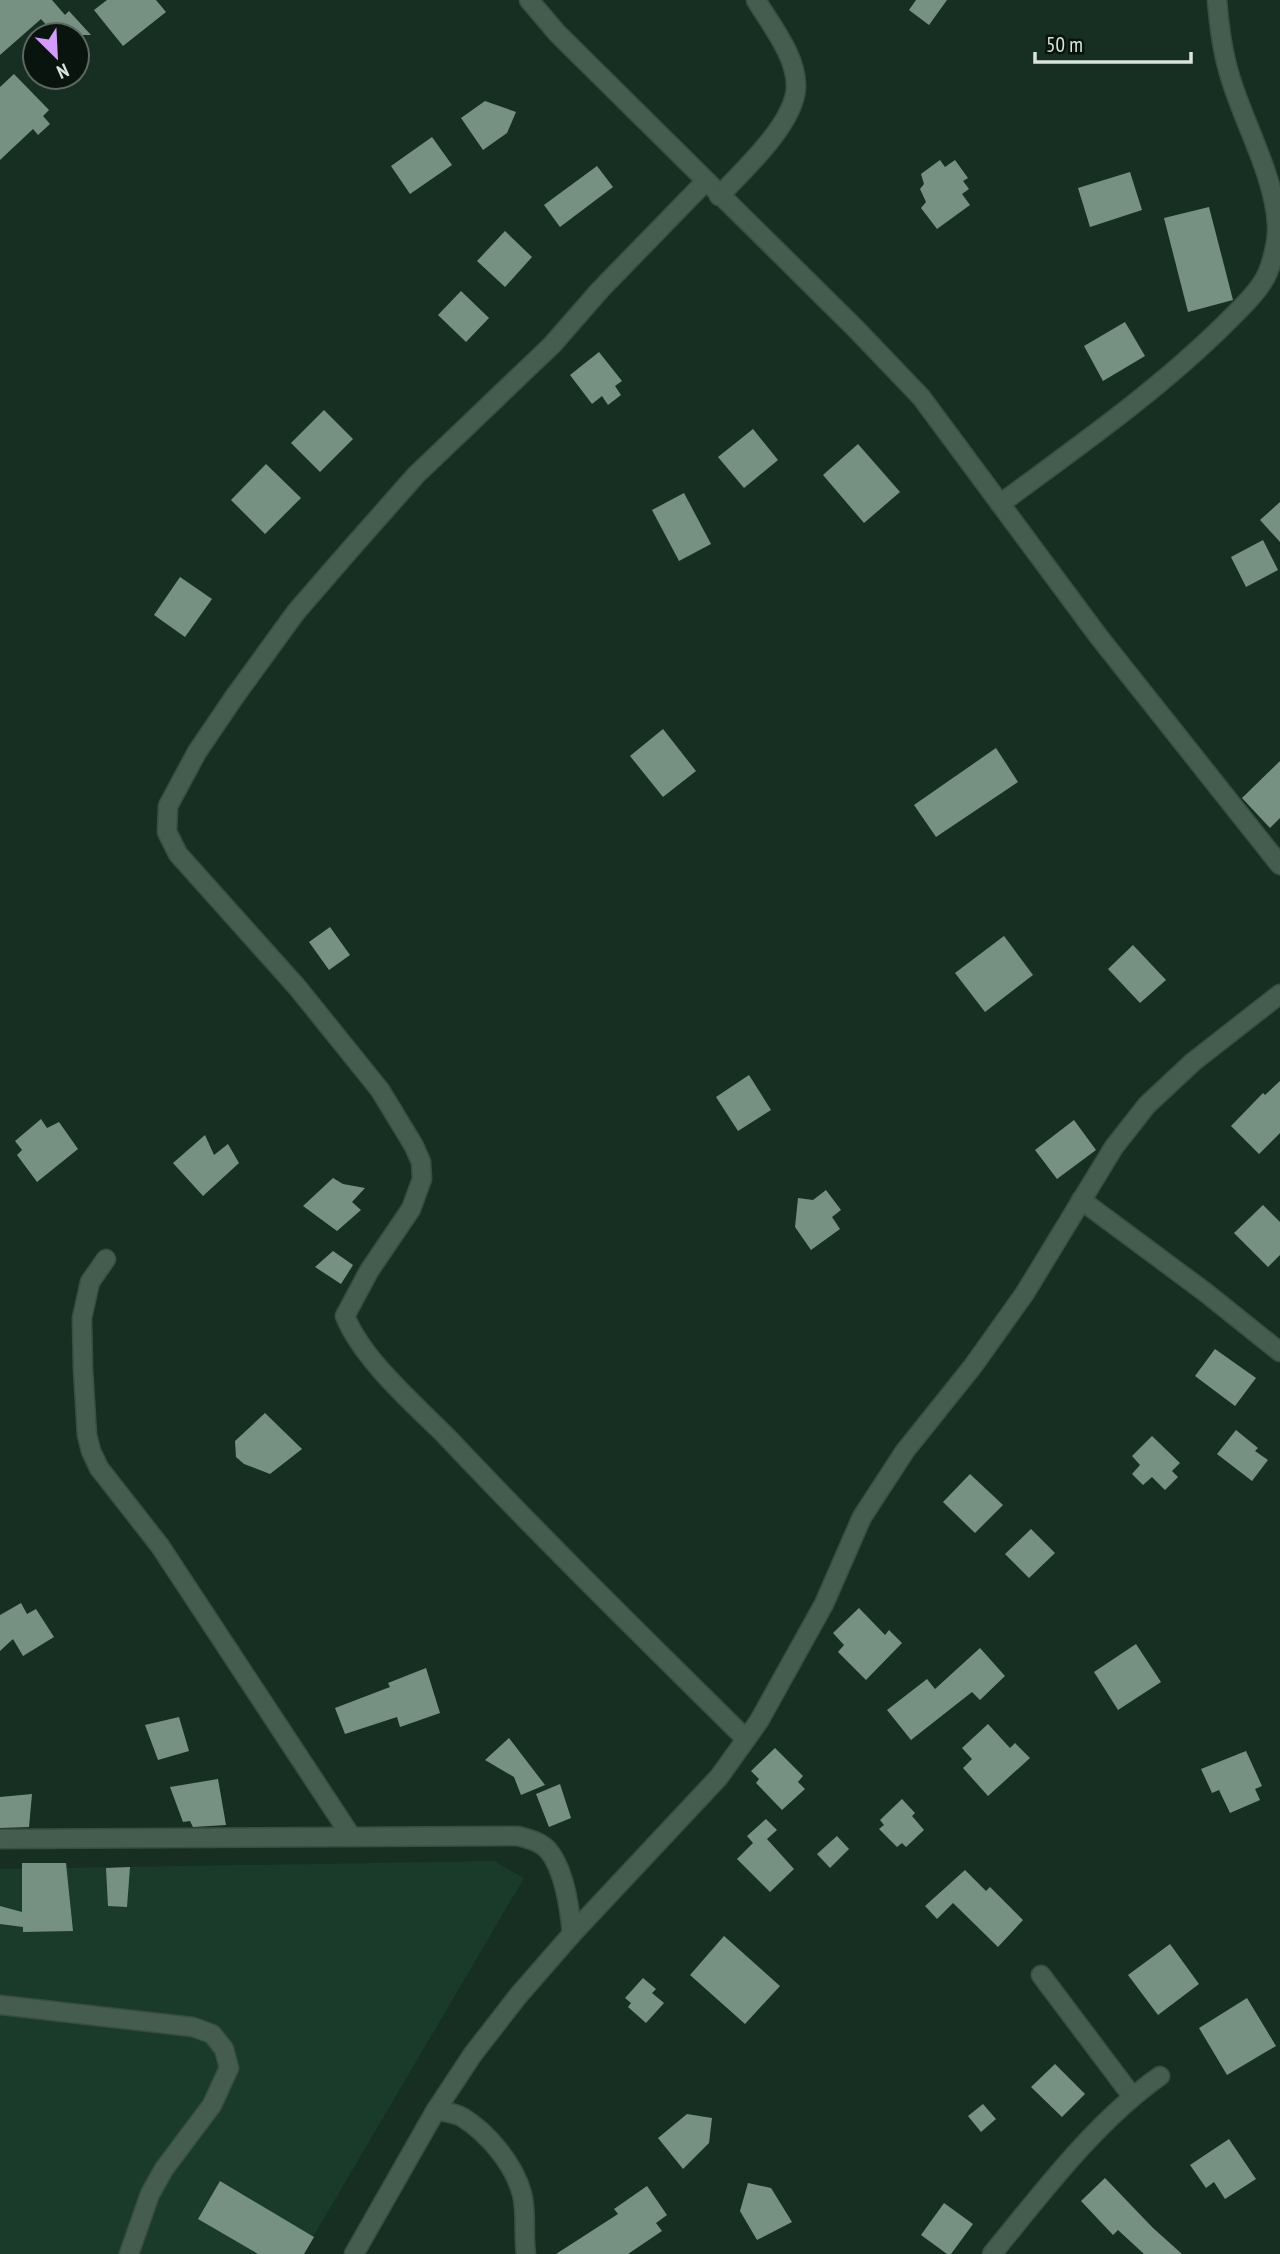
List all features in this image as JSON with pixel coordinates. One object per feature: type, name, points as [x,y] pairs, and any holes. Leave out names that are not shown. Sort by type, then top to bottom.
[{"type":"street","points":[[529,0],[557,33],[856,329],[921,397],[1099,636],[1280,865]]},
{"type":"street","points":[[719,196],[757,156],[781,125],[794,100],[796,86],[791,61],[756,0]]},
{"type":"street","points":[[1000,504],[1191,357],[1245,304],[1268,274],[1277,226],[1273,200],[1229,74],[1217,0]]},
{"type":"street","points":[[705,182],[609,281],[552,345],[416,475],[296,612],[197,752],[168,806],[167,832],[185,863],[297,987],[380,1090],[421,1162],[422,1179],[411,1209],[369,1271],[345,1316],[351,1331],[391,1378],[510,1505],[746,1740]]},
{"type":"street","points":[[354,2254],[436,2110],[473,2054],[572,1934],[719,1777],[746,1740],[824,1604],[862,1517],[905,1451],[973,1366],[1025,1293],[1114,1147],[1147,1105],[1193,1062],[1280,994]]},
{"type":"street","points":[[1082,1200],[1280,1352]]},
{"type":"street","points":[[106,1259],[90,1283],[82,1318],[82,1369],[87,1435],[91,1451],[99,1468],[160,1546],[351,1836]]},
{"type":"street","points":[[0,1839],[518,1836],[537,1842],[548,1850],[557,1866],[570,1911],[572,1934]]},
{"type":"street","points":[[1041,1975],[1132,2096]]},
{"type":"street","points":[[0,2005],[193,2027],[212,2034],[224,2049],[229,2068],[217,2095],[150,2193],[128,2254]]},
{"type":"street","points":[[992,2254],[1059,2174],[1132,2096],[1160,2076]]},
{"type":"street","points":[[436,2110],[460,2116],[474,2126],[495,2147],[515,2176],[522,2196],[526,2254]]},
{"type":"shaded area","points":[[494,1861],[524,1878],[303,2254],[0,2254],[0,1869]]},
{"type":"building","points":[[0,0],[52,0],[65,15],[69,11],[78,21],[21,21],[21,37],[0,55]]},
{"type":"building","points":[[107,0],[156,0],[166,12],[123,46],[94,10]]},
{"type":"building","points":[[916,0],[947,0],[929,25],[909,10]]},
{"type":"building","points":[[14,74],[21,81],[21,91],[31,91],[49,110],[43,116],[50,124],[38,135],[33,129],[0,160],[0,87]]},
{"type":"building","points":[[485,101],[516,112],[507,133],[483,150],[461,118]]},
{"type":"building","points":[[432,137],[452,165],[410,194],[391,166]]},
{"type":"building","points":[[940,160],[945,167],[955,160],[968,178],[963,181],[969,189],[962,194],[970,205],[937,229],[921,208],[926,202],[920,189],[924,184],[921,174]]},
{"type":"building","points":[[597,166],[613,187],[560,227],[544,205]]},
{"type":"building","points":[[1130,172],[1142,210],[1090,227],[1078,188]]},
{"type":"building","points":[[1209,207],[1233,300],[1188,312],[1164,218]]},
{"type":"building","points":[[505,231],[532,257],[505,287],[477,261]]},
{"type":"building","points":[[461,291],[489,318],[466,342],[438,315]]},
{"type":"building","points":[[1125,322],[1145,356],[1103,381],[1084,346]]},
{"type":"building","points":[[599,352],[622,381],[615,386],[621,395],[608,405],[602,396],[592,404],[570,375]]},
{"type":"building","points":[[324,410],[353,439],[320,472],[291,443]]},
{"type":"building","points":[[753,429],[778,460],[744,488],[718,457]]},
{"type":"building","points":[[858,444],[900,492],[864,523],[823,475]]},
{"type":"building","points":[[266,464],[301,498],[265,534],[231,500]]},
{"type":"building","points":[[684,493],[711,544],[679,561],[652,510]]},
{"type":"building","points":[[1280,502],[1280,542],[1260,520]]},
{"type":"building","points":[[1263,540],[1278,570],[1246,587],[1231,557]]},
{"type":"building","points":[[180,577],[212,599],[185,637],[154,615]]},
{"type":"building","points":[[663,729],[696,771],[663,797],[630,756]]},
{"type":"building","points":[[996,748],[1018,782],[936,837],[914,805]]},
{"type":"building","points":[[1280,761],[1280,818],[1270,828],[1242,798]]},
{"type":"building","points":[[330,927],[350,955],[329,970],[309,942]]},
{"type":"building","points":[[1004,936],[1033,975],[985,1012],[955,973]]},
{"type":"building","points":[[1133,945],[1166,980],[1140,1003],[1108,969]]},
{"type":"building","points":[[749,1075],[771,1110],[738,1131],[716,1097]]},
{"type":"building","points":[[1280,1081],[1280,1133],[1259,1154],[1231,1126],[1263,1093],[1265,1095]]},
{"type":"building","points":[[41,1119],[47,1128],[59,1122],[78,1149],[37,1182],[17,1155],[22,1150],[15,1141]]},
{"type":"building","points":[[1074,1120],[1096,1150],[1057,1179],[1035,1150]]},
{"type":"building","points":[[205,1135],[214,1155],[228,1144],[239,1163],[203,1196],[173,1163]]},
{"type":"building","points":[[333,1178],[343,1184],[365,1188],[352,1202],[361,1210],[337,1231],[303,1206]]},
{"type":"building","points":[[826,1190],[841,1210],[832,1217],[840,1229],[811,1250],[795,1227],[798,1198],[813,1200]]},
{"type":"building","points":[[1263,1205],[1280,1222],[1280,1255],[1268,1267],[1234,1233]]},
{"type":"building","points":[[333,1251],[353,1265],[341,1284],[315,1267]]},
{"type":"building","points":[[1215,1349],[1256,1378],[1235,1406],[1195,1376]]},
{"type":"building","points":[[265,1413],[302,1449],[270,1474],[244,1464],[236,1457],[235,1441]]},
{"type":"building","points":[[1236,1430],[1258,1448],[1255,1451],[1268,1460],[1252,1481],[1217,1454]]},
{"type":"building","points":[[1152,1436],[1180,1463],[1172,1471],[1178,1477],[1165,1490],[1152,1477],[1143,1485],[1132,1474],[1140,1465],[1132,1456]]},
{"type":"building","points":[[970,1474],[1003,1505],[975,1533],[943,1502]]},
{"type":"building","points":[[1031,1529],[1055,1553],[1029,1578],[1005,1554]]},
{"type":"building","points":[[21,1603],[27,1614],[36,1609],[54,1637],[23,1656],[13,1639],[0,1651],[0,1615]]},
{"type":"building","points":[[859,1608],[885,1635],[889,1630],[902,1643],[866,1680],[838,1652],[844,1645],[833,1633]]},
{"type":"building","points":[[1136,1644],[1161,1682],[1118,1710],[1094,1672]]},
{"type":"building","points":[[980,1648],[1005,1676],[980,1700],[972,1692],[911,1740],[887,1710],[927,1679],[935,1689]]},
{"type":"building","points":[[426,1668],[440,1713],[400,1727],[397,1717],[345,1734],[335,1708],[390,1687],[388,1683]]},
{"type":"building","points":[[179,1717],[189,1751],[158,1760],[145,1725]]},
{"type":"building","points":[[988,1724],[1010,1748],[1015,1743],[1030,1758],[988,1796],[963,1768],[972,1759],[962,1748]]},
{"type":"building","points":[[509,1738],[545,1785],[521,1795],[514,1777],[485,1760]]},
{"type":"building","points":[[775,1748],[803,1776],[798,1782],[805,1789],[782,1810],[756,1783],[759,1779],[751,1771]]},
{"type":"building","points":[[1246,1751],[1262,1786],[1255,1789],[1260,1800],[1230,1813],[1219,1790],[1212,1793],[1201,1769]]},
{"type":"building","points":[[218,1779],[226,1825],[193,1827],[190,1821],[183,1822],[170,1787]]},
{"type":"building","points":[[560,1784],[571,1818],[549,1827],[536,1794]]},
{"type":"building","points":[[32,1794],[29,1827],[0,1828],[0,1797]]},
{"type":"building","points":[[902,1799],[915,1813],[912,1816],[924,1830],[906,1847],[902,1843],[897,1847],[879,1829],[884,1825],[880,1820]]},
{"type":"building","points":[[766,1819],[777,1830],[767,1839],[794,1869],[770,1892],[737,1859],[753,1843],[747,1836]]},
{"type":"building","points":[[837,1836],[849,1849],[830,1868],[817,1854]]},
{"type":"building","points":[[22,1863],[66,1863],[73,1931],[23,1932],[23,1927],[0,1924],[0,1906],[22,1912]]},
{"type":"building","points":[[130,1867],[127,1907],[108,1906],[106,1868]]},
{"type":"building","points":[[965,1870],[986,1891],[990,1887],[1023,1920],[998,1947],[953,1903],[937,1919],[925,1906]]},
{"type":"building","points":[[724,1936],[780,1986],[745,2024],[690,1975]]},
{"type":"building","points":[[1170,1944],[1199,1984],[1158,2015],[1128,1975]]},
{"type":"building","points":[[643,1978],[656,1989],[652,1993],[664,2003],[646,2023],[628,2007],[631,2003],[625,1998]]},
{"type":"building","points":[[1247,1998],[1276,2046],[1227,2075],[1199,2028]]},
{"type":"building","points":[[1055,2064],[1085,2094],[1062,2117],[1031,2087]]},
{"type":"building","points":[[983,2104],[996,2119],[981,2132],[968,2116]]},
{"type":"building","points":[[687,2114],[712,2118],[709,2143],[683,2169],[658,2138]]},
{"type":"building","points":[[1229,2139],[1256,2179],[1225,2199],[1214,2182],[1206,2188],[1190,2165]]},
{"type":"building","points":[[1105,2178],[1182,2254],[1144,2254],[1118,2230],[1113,2235],[1081,2201]]},
{"type":"building","points":[[220,2181],[314,2237],[304,2254],[258,2254],[198,2219]]},
{"type":"building","points":[[748,2183],[771,2188],[792,2222],[757,2240],[740,2211]]},
{"type":"building","points":[[647,2186],[667,2215],[656,2223],[662,2231],[628,2254],[556,2254],[618,2214],[614,2209]]},
{"type":"building","points":[[944,2203],[973,2224],[951,2254],[947,2254],[921,2235]]}]
